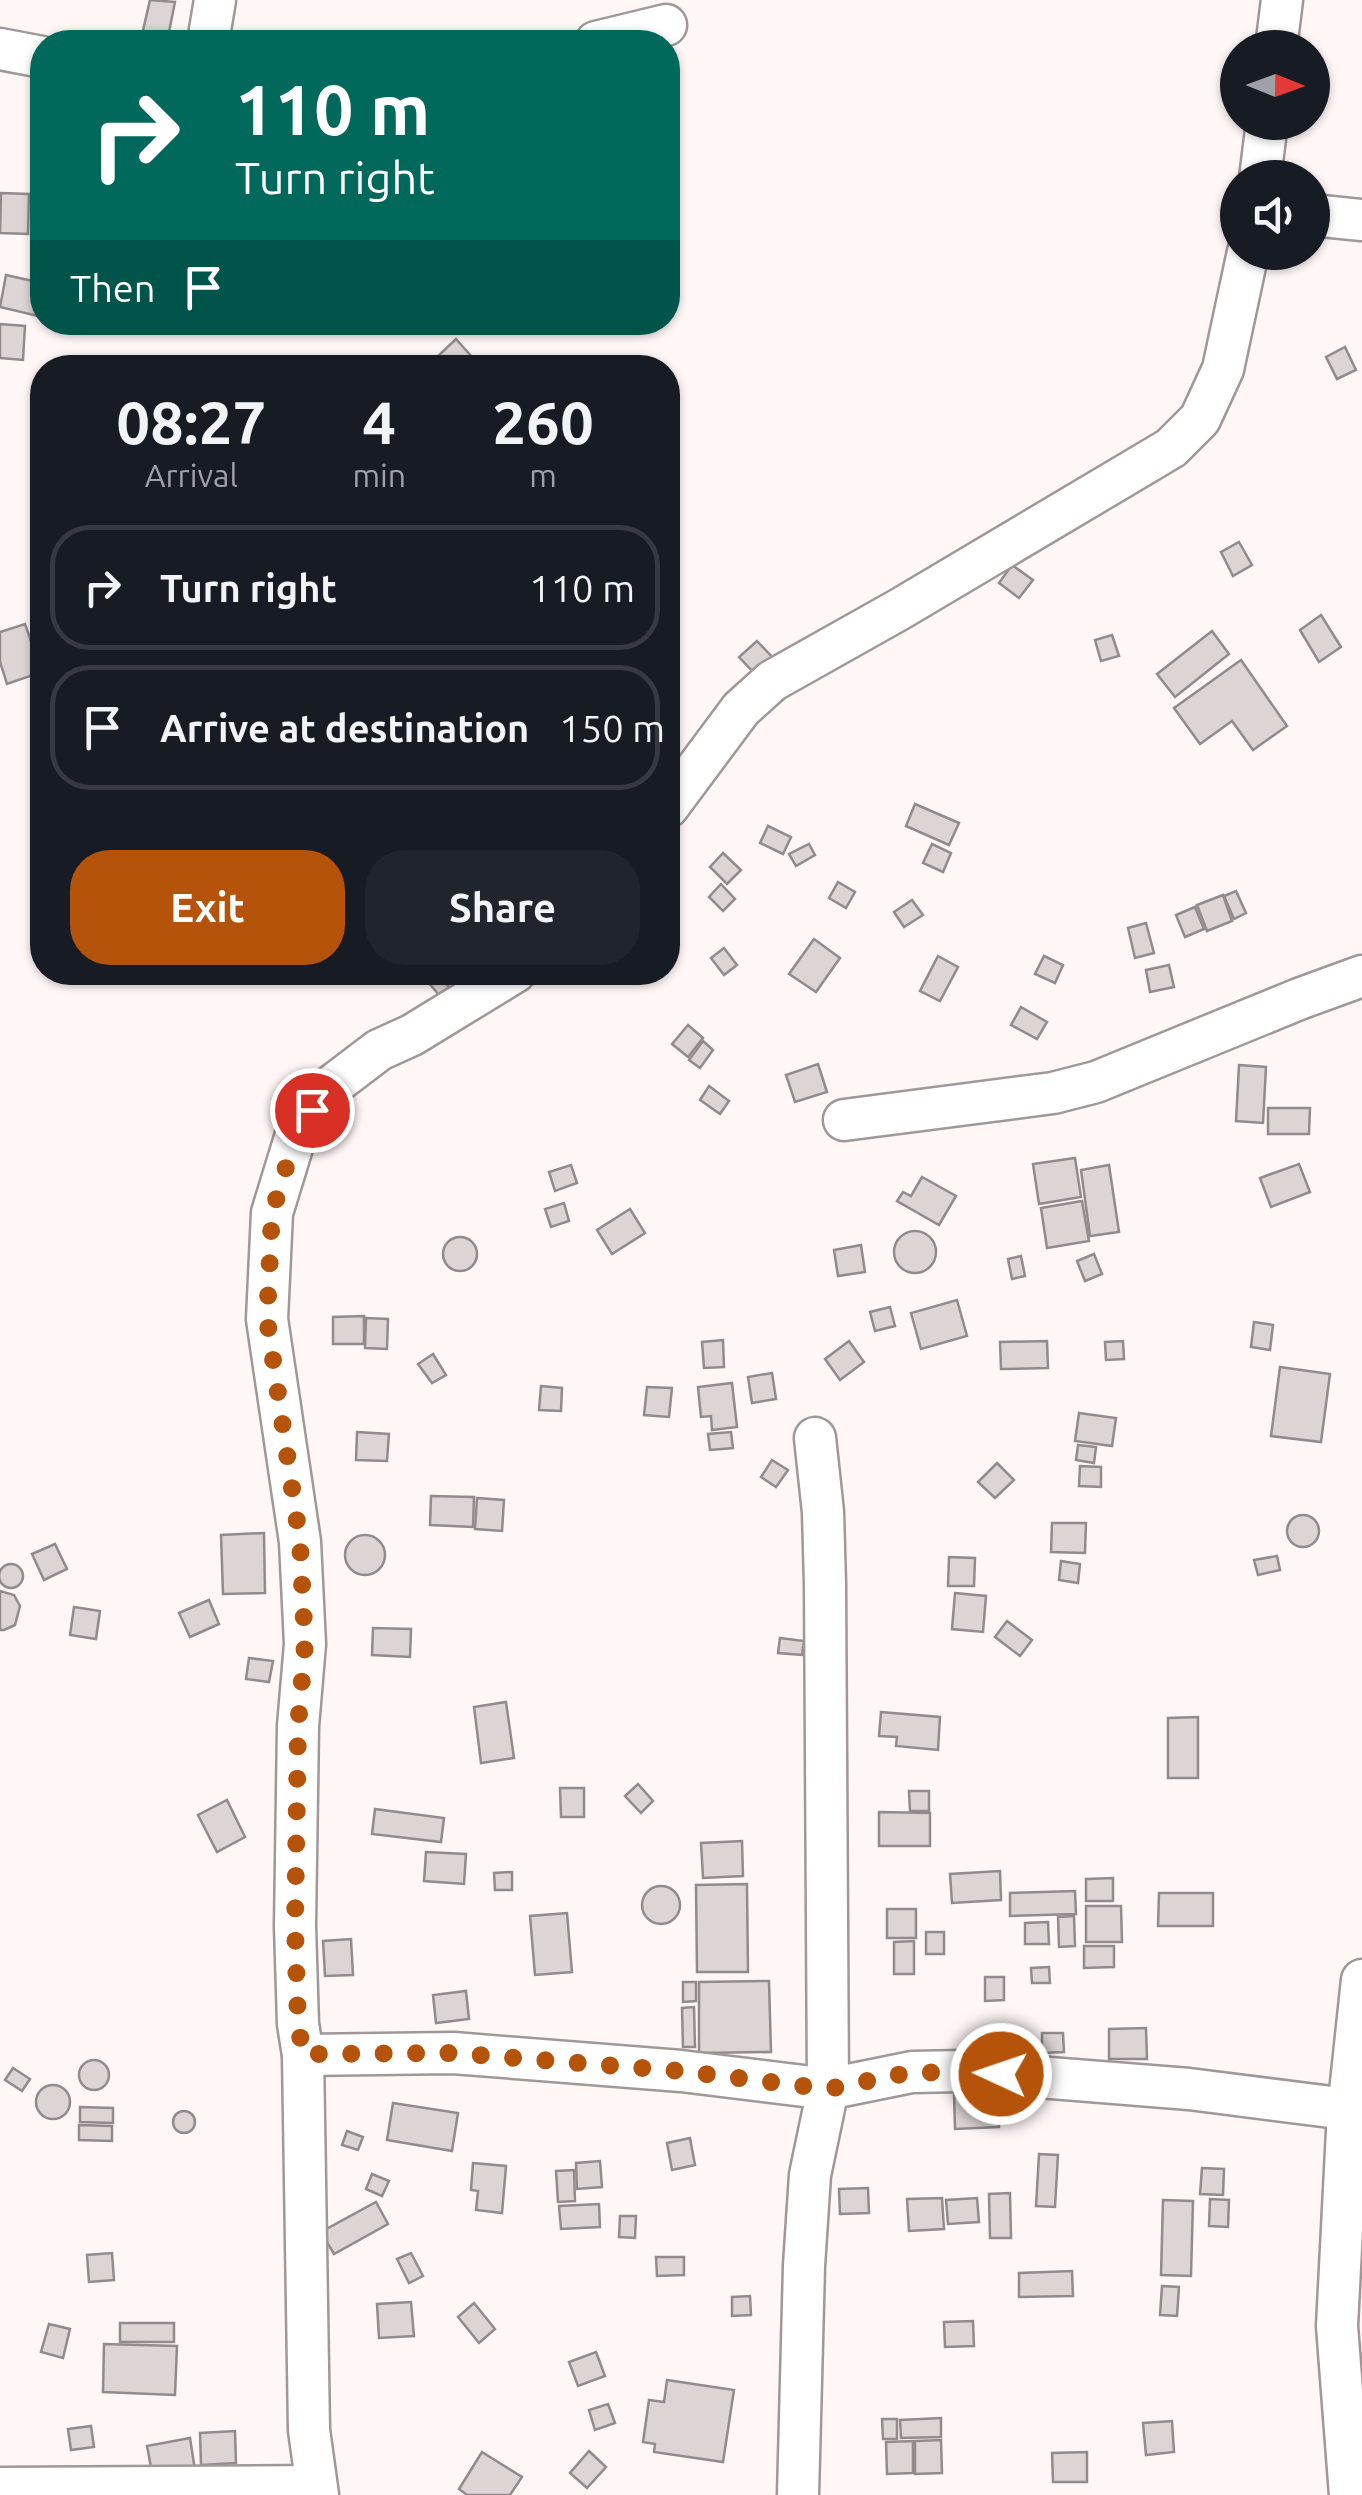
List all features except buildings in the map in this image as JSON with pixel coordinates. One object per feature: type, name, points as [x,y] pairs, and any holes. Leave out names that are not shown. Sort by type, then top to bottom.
[{"type":"street","points":[[210,30],[215,0]]},
{"type":"street","points":[[1278,30],[1282,0]]},
{"type":"street","points":[[645,30],[666,25]]},
{"type":"street","points":[[0,49],[30,55]]},
{"type":"street","points":[[1330,217],[1362,220]]},
{"type":"street","points":[[680,790],[742,709],[772,680],[1171,448],[1200,419],[1222,369],[1244,270]]},
{"type":"street","points":[[844,1120],[1053,1093],[1096,1082],[1362,976]]},
{"type":"street","points":[[0,2488],[316,2490],[309,2430],[303,2054],[298,2024],[295,1926],[298,1726],[305,1644],[300,1542],[267,1319],[272,1213],[298,1128],[326,1091],[379,1050],[412,1035],[493,985]]},
{"type":"street","points":[[798,2495],[807,2211],[810,2175],[828,2089],[825,1584],[823,1512],[814,1438]]},
{"type":"street","points":[[1350,2495],[1337,2326],[1362,1980]]},
{"type":"street","points":[[303,2054],[453,2053],[681,2071],[828,2089],[912,2072],[963,2071],[1189,2089],[1355,2112]]},
{"type":"route","points":[[312,1110],[298,1128],[272,1213],[267,1319],[300,1542],[305,1644],[298,1726],[295,1926],[298,2024],[303,2054],[453,2053],[681,2071],[828,2089],[912,2072],[1001,2074]]}]
